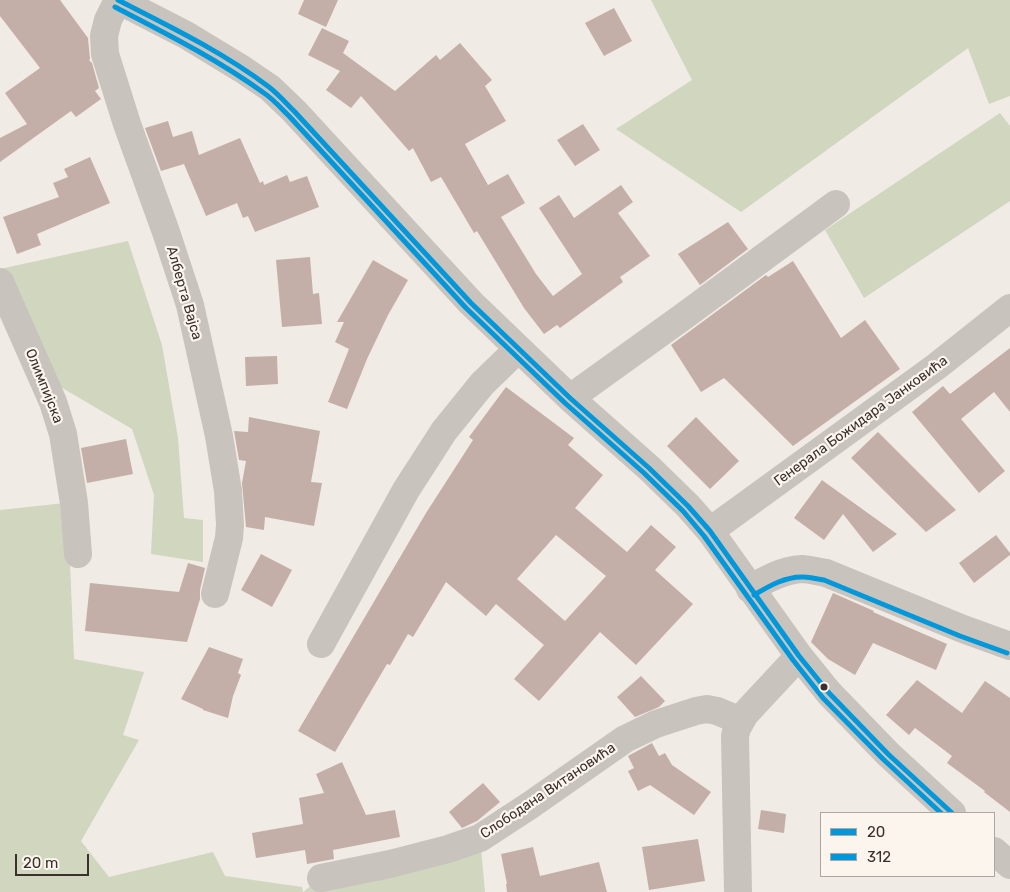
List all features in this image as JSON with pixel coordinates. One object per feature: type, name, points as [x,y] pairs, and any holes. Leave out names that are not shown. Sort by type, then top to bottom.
[{"type":"street","name":"Алберта Вајса","points":[[118,0],[108,20],[104,36],[104,54],[190,305],[219,436],[228,491],[229,538],[215,594]]},
{"type":"street","points":[[118,0],[186,35],[248,73],[279,96],[294,110],[471,302],[570,398],[669,486],[688,506],[710,532],[799,656],[829,693],[862,728],[951,812]]},
{"type":"street","points":[[116,92],[108,104],[110,119],[146,212],[180,317],[188,348],[207,441],[214,517]]},
{"type":"street","points":[[570,398],[836,204]]},
{"type":"street","name":"Олимпијска","points":[[0,282],[53,402],[63,434],[74,503],[78,554]]},
{"type":"street","name":"Генерала Божидара Јанковића","points":[[710,532],[937,366],[1010,308]]},
{"type":"street","points":[[321,644],[406,490],[444,431],[482,384],[518,349]]},
{"type":"street","points":[[750,589],[771,577],[789,571],[804,569],[826,573],[963,629],[1010,646]]},
{"type":"street","points":[[738,892],[735,736],[745,714],[799,656]]},
{"type":"street","name":"Слободана Витановића","points":[[321,878],[390,864],[448,849],[480,838],[625,739],[656,724],[696,711],[707,710],[717,711],[741,721]]},
{"type":"street","points":[[995,852],[1010,865]]},
{"type":"green space","points":[[651,0],[1010,0],[1010,96],[989,104],[968,48],[741,212],[616,129],[692,80]]},
{"type":"green space","points":[[1000,113],[1010,126],[1010,201],[864,298],[825,230]]},
{"type":"green space","points":[[128,241],[162,345],[178,438],[184,518],[203,520],[203,562],[151,554],[154,495],[132,429],[42,376],[0,269]]},
{"type":"green space","points":[[65,503],[70,563],[74,659],[144,672],[123,735],[139,740],[81,841],[109,877],[213,852],[225,876],[302,887],[303,892],[0,892],[0,510]]},
{"type":"green space","points":[[480,838],[485,892],[303,892],[321,878]]},
{"type":"building","points":[[0,0],[60,0],[88,38],[89,60],[92,63],[99,88],[95,91],[101,99],[76,117],[71,111],[0,162],[0,138],[27,124],[5,93],[40,68],[0,16]]},
{"type":"building","points":[[304,0],[338,0],[326,27],[298,14]]},
{"type":"building","points":[[614,8],[632,41],[604,56],[585,23]]},
{"type":"building","points":[[322,28],[349,41],[343,53],[395,91],[436,55],[440,60],[460,43],[492,80],[485,86],[506,121],[465,144],[488,185],[508,174],[525,203],[501,217],[536,274],[553,296],[582,274],[539,208],[559,195],[574,218],[621,185],[633,202],[618,213],[650,256],[620,277],[623,282],[560,328],[557,325],[544,334],[524,308],[477,231],[474,233],[441,177],[431,182],[413,148],[409,151],[361,96],[351,108],[326,90],[340,71],[308,55]]},
{"type":"building","points":[[168,121],[173,137],[192,131],[199,155],[240,138],[260,183],[263,181],[264,185],[287,175],[290,182],[307,176],[319,207],[255,232],[248,216],[243,218],[237,203],[206,216],[184,164],[161,171],[145,128]]},
{"type":"building","points":[[583,124],[600,150],[575,166],[557,140]]},
{"type":"building","points":[[90,157],[110,203],[37,234],[41,245],[17,254],[3,217],[59,197],[53,183],[68,177],[64,169]]},
{"type":"building","points":[[728,222],[748,249],[700,285],[678,254]]},
{"type":"building","points":[[310,257],[313,294],[319,293],[322,324],[282,327],[276,260]]},
{"type":"building","points":[[373,260],[408,280],[388,315],[367,359],[347,409],[328,402],[349,349],[335,342],[344,322],[337,322]]},
{"type":"building","points":[[793,261],[841,338],[865,320],[900,369],[793,446],[724,378],[701,392],[671,345],[766,275],[768,277]]},
{"type":"building","points":[[1010,348],[1010,412],[994,392],[961,419],[1005,471],[979,493],[912,412],[943,386],[950,394]]},
{"type":"building","points":[[277,356],[278,384],[246,386],[245,357]]},
{"type":"building","points":[[506,387],[574,438],[568,445],[603,475],[575,508],[627,552],[651,525],[676,547],[655,570],[693,604],[636,665],[600,632],[539,701],[514,679],[544,645],[496,604],[486,616],[446,582],[413,637],[408,634],[390,665],[387,664],[335,752],[298,731],[426,513],[473,440],[469,437]],"holes":[[[556,535],[606,576],[565,621],[517,579]]]},
{"type":"building","points":[[249,417],[320,431],[311,482],[322,483],[314,526],[265,517],[264,530],[246,527],[242,483],[246,461],[239,460],[234,431],[248,432]]},
{"type":"building","points":[[696,417],[739,461],[710,489],[667,446]]},
{"type":"building","points":[[878,432],[956,510],[926,532],[851,458]]},
{"type":"building","points":[[126,439],[133,474],[87,483],[81,448]]},
{"type":"building","points":[[822,480],[897,534],[873,552],[843,514],[824,540],[794,518]]},
{"type":"building","points":[[996,535],[1010,555],[974,583],[959,563]]},
{"type":"building","points":[[261,554],[292,570],[272,607],[241,590]]},
{"type":"building","points":[[188,563],[205,568],[200,599],[187,642],[85,631],[90,583],[179,592]]},
{"type":"building","points":[[833,593],[947,644],[936,670],[873,643],[855,675],[828,659],[811,642]]},
{"type":"building","points":[[209,647],[243,659],[238,673],[241,675],[233,696],[228,718],[203,710],[181,699]]},
{"type":"building","points":[[641,676],[665,701],[659,707],[635,717],[617,697]]},
{"type":"building","points":[[917,680],[962,713],[985,681],[1010,698],[1010,812],[947,763],[952,756],[915,728],[909,735],[886,715]]},
{"type":"building","points":[[652,743],[659,756],[665,753],[672,765],[711,792],[694,815],[650,785],[638,791],[628,771],[634,768],[628,756]]},
{"type":"building","points":[[342,762],[366,815],[395,810],[400,837],[333,850],[334,859],[307,864],[305,850],[256,858],[252,833],[303,824],[299,798],[324,793],[316,774]]},
{"type":"building","points":[[483,783],[500,802],[477,821],[462,828],[449,812]]},
{"type":"building","points":[[761,810],[786,814],[784,833],[758,829]]},
{"type":"building","points":[[698,839],[705,881],[649,890],[642,847]]},
{"type":"building","points":[[533,847],[540,876],[599,862],[607,892],[507,892],[501,854]]},
{"type":"transit line","name":"20","points":[[118,0],[233,62],[279,96],[471,303],[570,398],[649,468],[688,506],[710,531],[799,656],[829,693],[888,754],[951,812]]},
{"type":"transit line","name":"312","points":[[115,7],[209,58],[267,95],[277,104],[466,308],[565,403],[644,473],[683,511],[704,536],[793,660],[823,698],[883,759],[940,812]]},
{"type":"transit line","name":"312","points":[[754,595],[772,585],[791,578],[806,577],[824,580],[960,636],[1007,653]]}]
